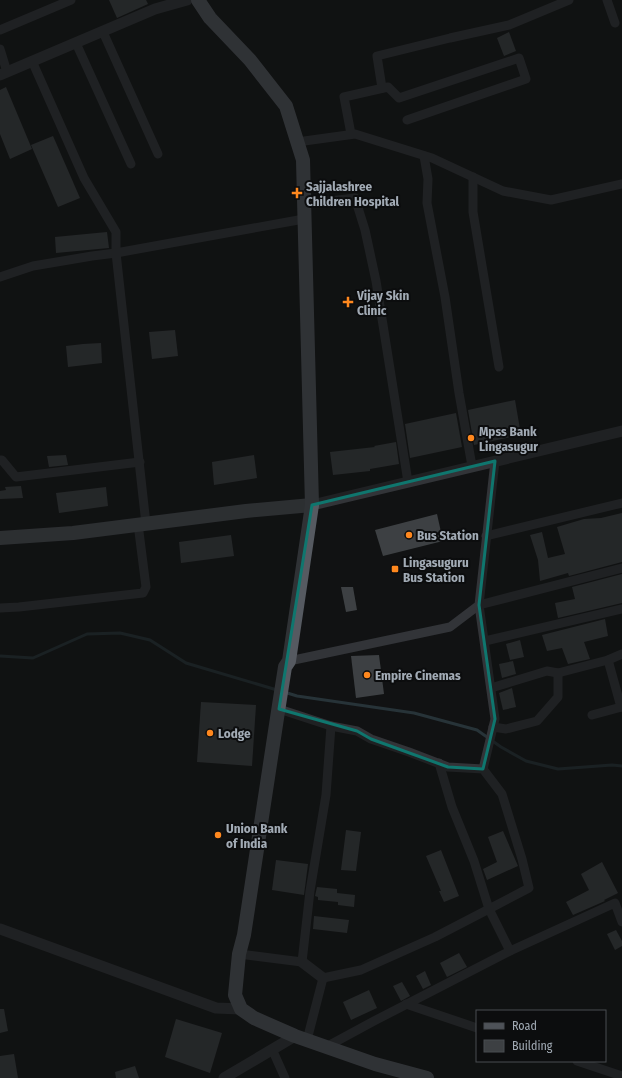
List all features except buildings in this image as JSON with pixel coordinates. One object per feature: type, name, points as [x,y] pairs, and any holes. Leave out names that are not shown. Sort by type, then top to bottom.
[{"type":"highway","points":[[198,0],[210,18],[250,60],[286,106],[303,160],[312,505],[244,935],[239,954],[235,995],[241,1009],[254,1018],[301,1038],[375,1064],[410,1076],[427,1078]]},
{"type":"main road","points":[[0,538],[73,533],[312,505]]},
{"type":"street","points":[[0,30],[71,0]]},
{"type":"street","points":[[0,49],[4,74],[155,9],[187,0]]},
{"type":"street","points":[[382,88],[377,56],[509,25],[569,0]]},
{"type":"street","points":[[607,0],[616,23]]},
{"type":"street","points":[[103,32],[158,154]]},
{"type":"street","points":[[76,43],[131,164]]},
{"type":"street","points":[[351,134],[344,97],[388,87],[399,98],[519,58],[526,79],[407,120]]},
{"type":"street","points":[[0,608],[143,593],[146,587],[140,462],[116,253],[116,232],[84,178],[32,61]]},
{"type":"street","points":[[297,142],[355,134],[424,156],[502,191],[551,200],[622,184]]},
{"type":"street","points":[[424,156],[428,180],[427,202],[445,297],[459,393],[472,466]]},
{"type":"street","points":[[473,177],[473,212],[499,367]]},
{"type":"street","points":[[304,204],[355,198],[376,281],[408,482]]},
{"type":"street","points":[[0,277],[33,266],[116,253],[304,219]]},
{"type":"street","points":[[312,505],[622,431]]},
{"type":"street","points":[[0,460],[2,460],[16,477],[140,462]]},
{"type":"street","points":[[483,770],[494,723],[491,688],[479,605],[495,461]]},
{"type":"street","points":[[486,536],[622,503]]},
{"type":"street","points":[[287,664],[450,627],[479,605],[622,568]]},
{"type":"street","points":[[485,641],[622,609]]},
{"type":"street","points":[[491,688],[547,671],[558,673],[608,660],[622,654]]},
{"type":"street","points":[[592,715],[621,707],[608,660]]},
{"type":"street","points":[[494,723],[506,730],[537,721],[558,697],[558,673]]},
{"type":"street","points":[[239,954],[302,962],[323,978],[361,970],[435,937],[529,888],[522,859],[502,794],[483,770],[448,767],[371,739],[357,731],[331,726],[279,707]]},
{"type":"street","points":[[302,962],[310,890],[326,795],[331,726]]},
{"type":"street","points":[[439,763],[452,807],[474,861],[489,909],[510,951]]},
{"type":"street","points":[[326,1047],[510,951],[618,901],[622,922]]},
{"type":"street","points":[[0,929],[216,1008],[241,1009]]},
{"type":"street","points":[[224,1078],[272,1049],[301,1038],[323,978]]},
{"type":"street","points":[[406,1004],[476,1028]]},
{"type":"street","points":[[272,1049],[285,1078]]},
{"type":"street","points":[[580,1062],[622,1076]]},
{"type":"highlighted area","points":[[495,461],[479,605],[495,719],[483,769],[448,767],[371,739],[357,731],[279,709],[312,505]]},
{"type":"waterway","points":[[0,656],[33,658],[87,634],[120,633],[150,640],[186,663],[277,690]]},
{"type":"waterway","points":[[284,692],[297,696],[414,713],[477,730],[501,747],[526,761],[558,769],[612,765],[622,766]]},
{"type":"place","name":"Sajjalashree Children Hospital","points":[[297,193]]},
{"type":"place","name":"Vijay Skin Clinic","points":[[348,302]]},
{"type":"place","name":"Mpss Bank Lingasugur","points":[[471,438]]},
{"type":"place","name":"Bus Station","points":[[409,535]]},
{"type":"place","name":"Lingasuguru Bus Station","points":[[395,569]]},
{"type":"place","name":"Empire Cinemas","points":[[367,675]]},
{"type":"place","name":"Lodge","points":[[210,733]]},
{"type":"place","name":"Union Bank of India","points":[[218,835]]}]
